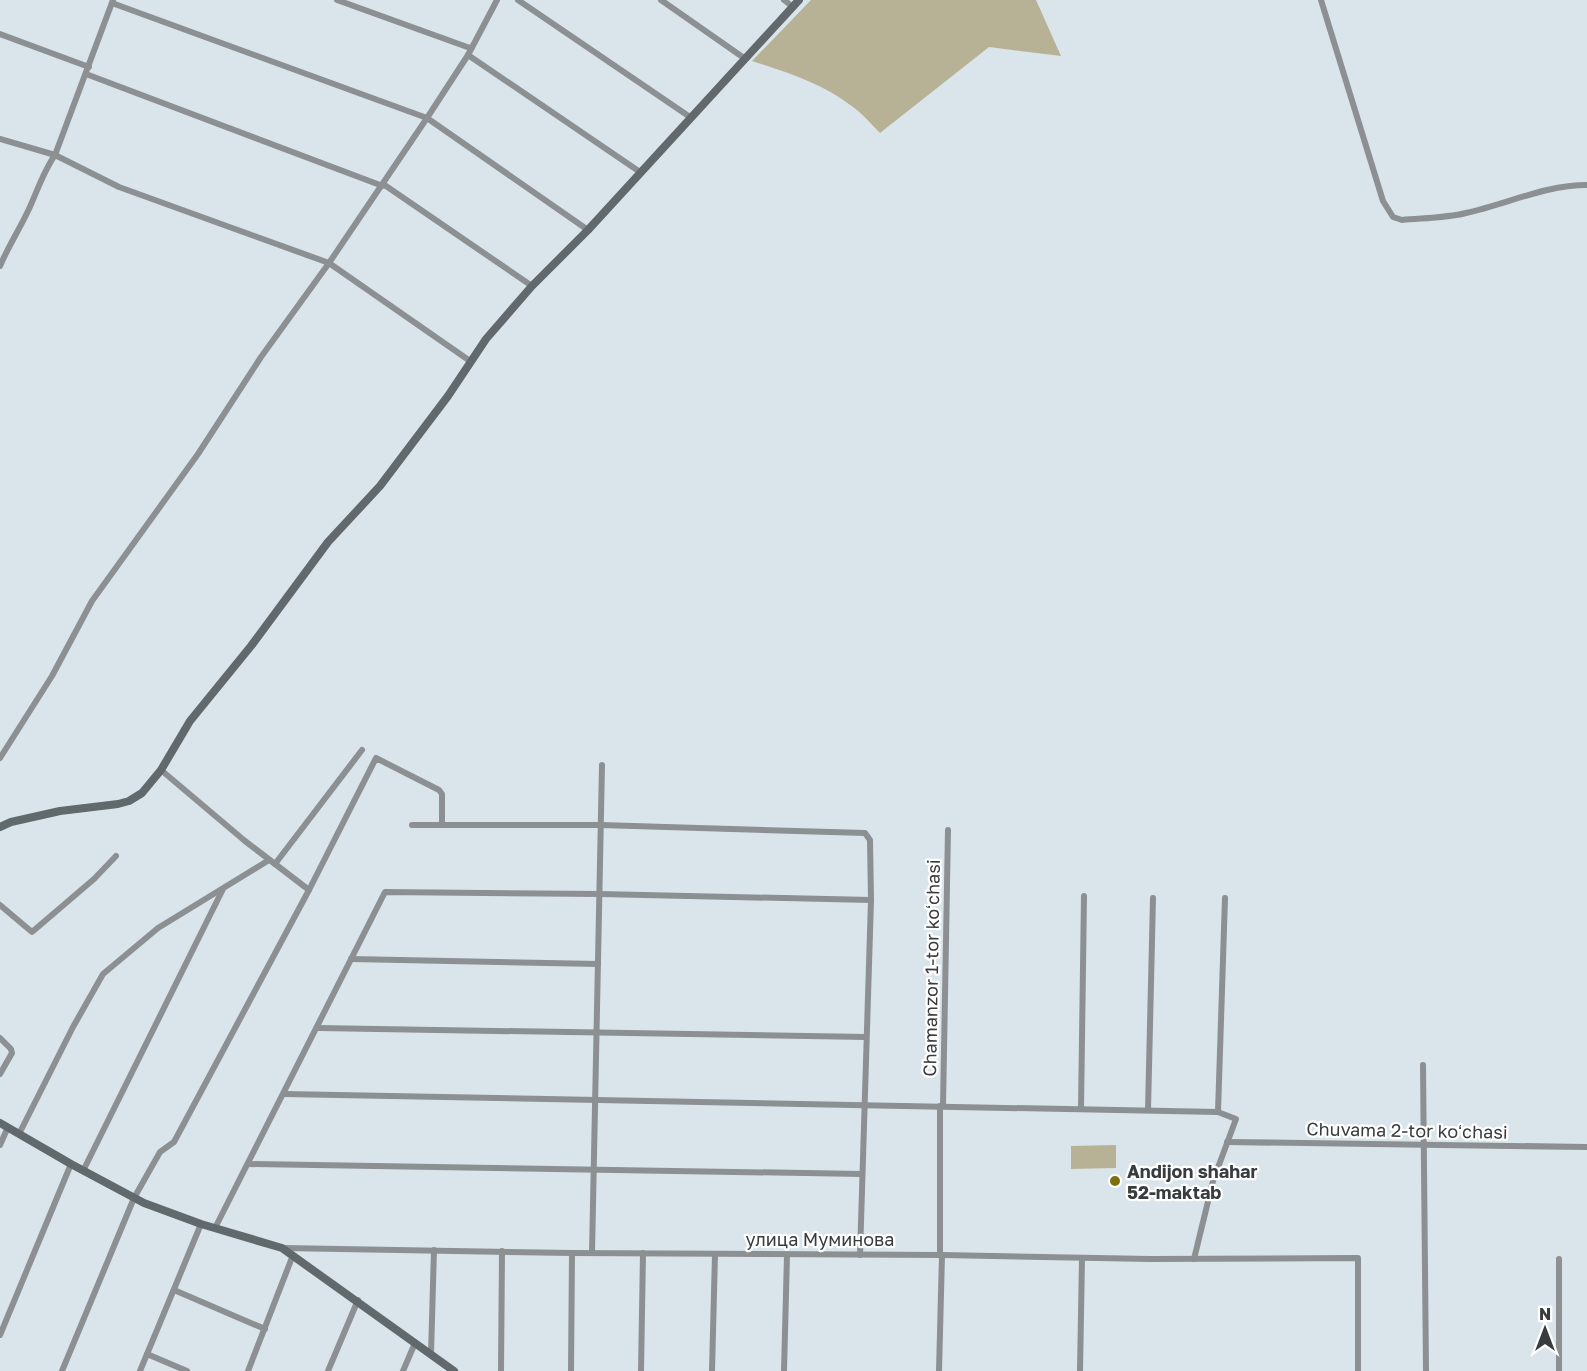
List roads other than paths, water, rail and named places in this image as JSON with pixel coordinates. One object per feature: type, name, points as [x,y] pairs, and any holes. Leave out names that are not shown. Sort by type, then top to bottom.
[{"type":"street","points":[[337,0],[469,51],[640,172]]},
{"type":"street","points":[[0,758],[52,676],[92,601],[198,454],[261,357],[329,262],[427,117],[469,51],[496,2],[488,0]]},
{"type":"street","points":[[518,0],[690,117]]},
{"type":"street","points":[[661,0],[744,58]]},
{"type":"street","points":[[0,827],[34,816],[129,801],[142,793],[160,770],[197,712],[251,646],[328,542],[380,486],[448,396],[486,339],[532,286],[588,230],[796,3],[784,0]]},
{"type":"street","points":[[1321,0],[1383,201],[1393,217],[1402,220],[1464,214],[1524,195],[1569,185],[1587,185]]},
{"type":"street","points":[[0,266],[30,208],[48,164],[55,155],[113,1],[427,117],[588,230]]},
{"type":"street","points":[[0,34],[386,186],[532,286]]},
{"type":"street","points":[[0,139],[55,155],[119,187],[329,262],[470,361]]},
{"type":"street","points":[[19,1134],[73,1027],[103,974],[158,928],[272,862],[362,750]]},
{"type":"street","points":[[62,1371],[134,1198],[160,1152],[174,1142],[309,890],[376,758],[440,790],[442,825]]},
{"type":"street","points":[[592,1253],[602,765]]},
{"type":"street","points":[[160,770],[309,890]]},
{"type":"street","points":[[412,825],[601,825],[865,833],[870,840],[871,900],[860,1255]]},
{"type":"street","name":"Chamanzor 1-tor koʻchasi","points":[[939,1371],[948,830]]},
{"type":"street","points":[[0,905],[32,932],[94,879],[116,856]]},
{"type":"street","points":[[83,1171],[224,888]]},
{"type":"street","points":[[215,1228],[385,892],[871,900]]},
{"type":"street","points":[[1081,1109],[1084,896]]},
{"type":"street","points":[[1148,1110],[1153,898]]},
{"type":"street","points":[[1218,1112],[1225,898]]},
{"type":"street","points":[[351,960],[598,964]]},
{"type":"street","points":[[318,1028],[866,1037]]},
{"type":"street","points":[[0,1038],[12,1053],[0,1074]]},
{"type":"street","points":[[1423,1065],[1426,1371]]},
{"type":"street","points":[[284,1094],[1218,1112],[1236,1119],[1213,1181],[1194,1259]]},
{"type":"street","points":[[0,1145],[4,1125],[134,1198],[201,1224],[282,1248],[358,1300],[454,1371]]},
{"type":"street","name":"Chuvama 2-tor koʻchasi","points":[[1227,1142],[1587,1147]]},
{"type":"street","points":[[0,1335],[71,1164]]},
{"type":"street","points":[[248,1164],[862,1174]]},
{"type":"street","points":[[140,1371],[201,1224]]},
{"type":"street","name":"улица Муминова","points":[[282,1248],[1082,1258],[1358,1258],[1358,1371]]},
{"type":"street","points":[[431,1354],[434,1250]]},
{"type":"street","points":[[501,1371],[502,1251]]},
{"type":"street","points":[[571,1371],[572,1253]]},
{"type":"street","points":[[641,1371],[643,1253]]},
{"type":"street","points":[[712,1371],[715,1254]]},
{"type":"street","points":[[248,1371],[293,1255]]},
{"type":"street","points":[[784,1371],[787,1255]]},
{"type":"street","points":[[1080,1371],[1082,1258]]},
{"type":"street","points":[[1559,1259],[1559,1371]]},
{"type":"street","points":[[174,1290],[265,1329]]},
{"type":"street","points":[[328,1371],[358,1300]]},
{"type":"street","points":[[403,1371],[414,1343]]},
{"type":"street","points":[[147,1354],[187,1371]]},
{"type":"place","name":"Andijon shahar 52-maktab","points":[[1115,1181]]}]
